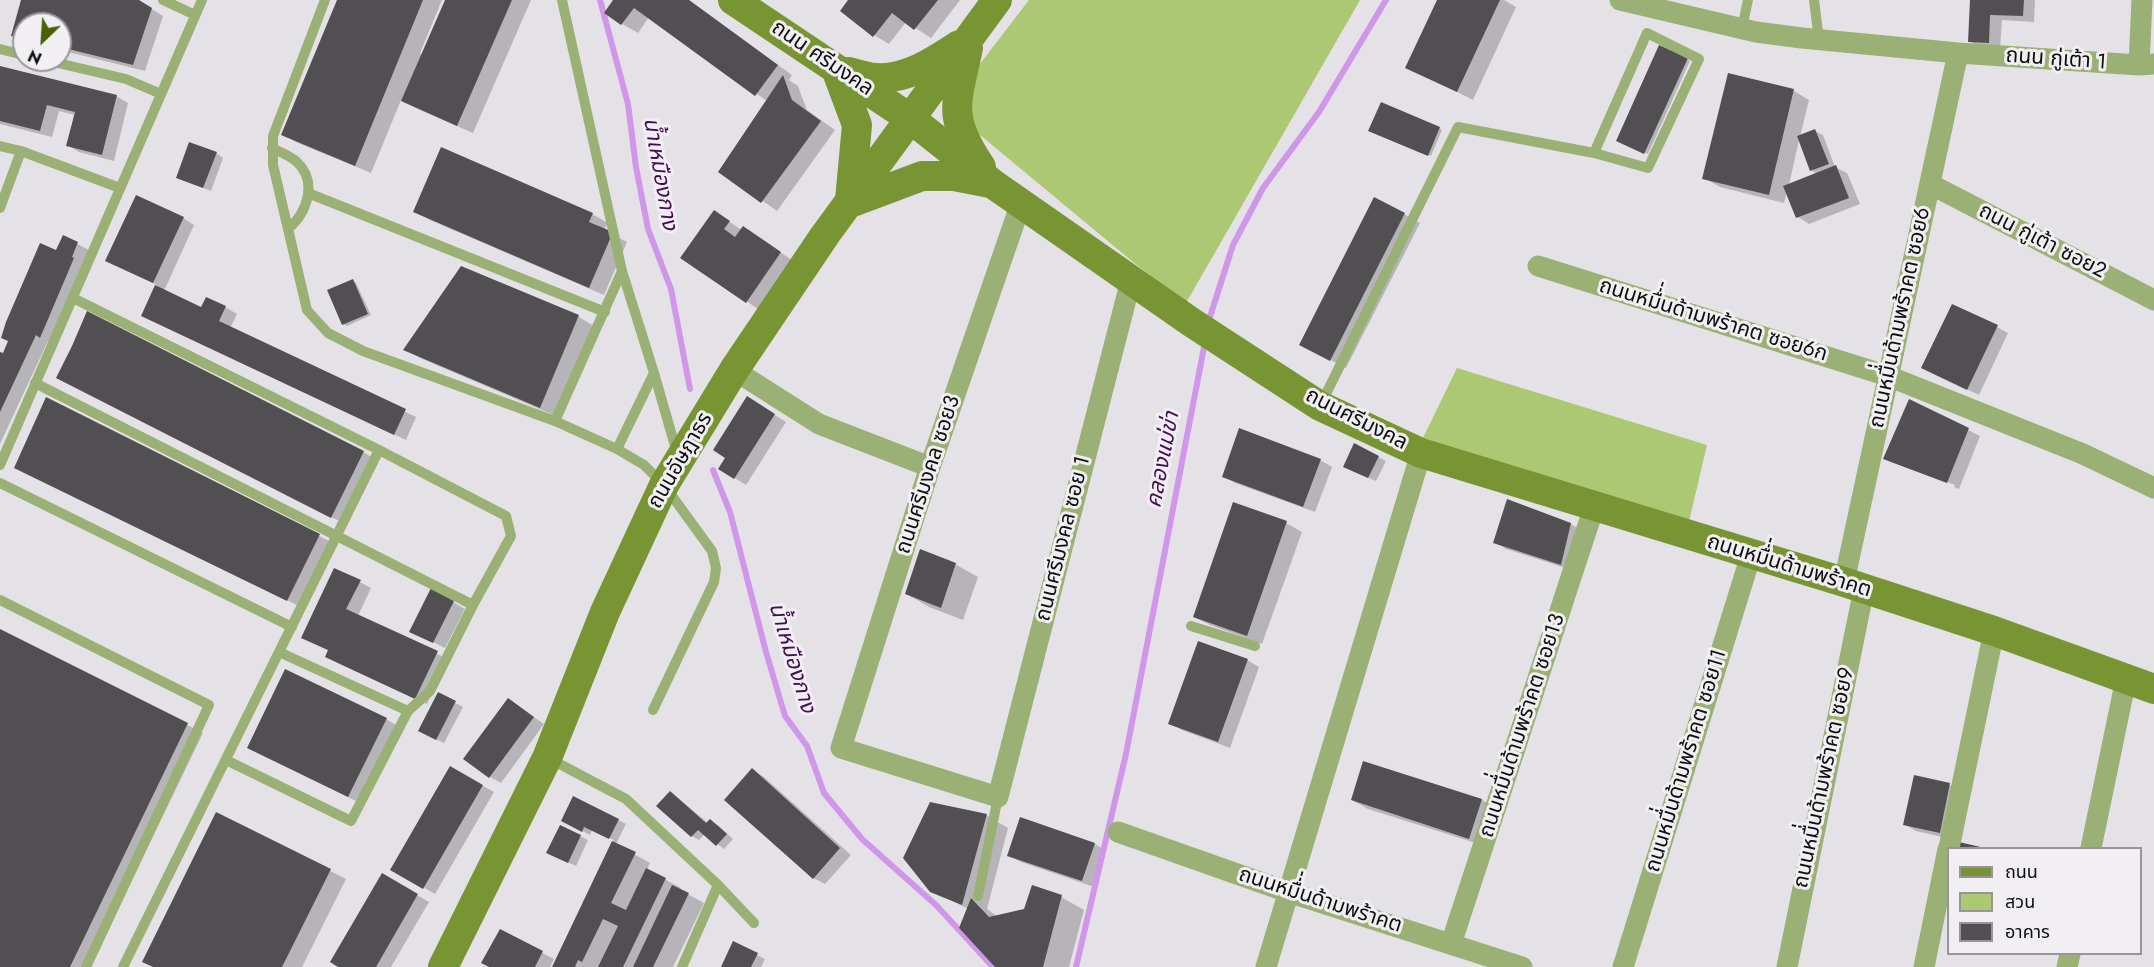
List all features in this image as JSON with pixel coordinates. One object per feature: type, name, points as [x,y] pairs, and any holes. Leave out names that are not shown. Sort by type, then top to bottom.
[{"type":"street","name":"ถนน ศรีมงคล","points":[[733,0],[911,118]]},
{"type":"street","name":"ถนนอัษฎาธร","points":[[443,967],[547,758],[605,612],[671,473],[734,370],[825,235],[997,0]]},
{"type":"street","name":"ถนน กู่เต้า 1","points":[[1620,0],[1742,28],[1819,40],[1958,53],[2146,64]]},
{"type":"street","points":[[2142,0],[2146,64]]},
{"type":"street","points":[[836,69],[875,78],[900,76],[936,60],[971,36]]},
{"type":"street","points":[[971,36],[957,93],[956,112],[960,130],[993,184]]},
{"type":"street","name":"ถนนหมื่่นด้ามพร้าคต ซอย6","points":[[1854,586],[1888,376],[1958,53]]},
{"type":"street","points":[[836,69],[857,125],[850,203],[922,176],[954,176],[993,184]]},
{"type":"street","name":"ถนนศรีมงคล","points":[[911,118],[993,184],[1191,322],[1320,406],[1421,453],[1266,967]]},
{"type":"street","name":"ถนน กู่เต้า ซอย2","points":[[1930,184],[2154,300]]},
{"type":"street","name":"ถนนศรีมงคล ซอย3","points":[[998,797],[841,748],[930,467],[1021,203]]},
{"type":"street","name":"ถนนหมื่่นด้ามพร้าคต ซอย6ก","points":[[1538,266],[1888,376],[2083,454],[2154,488]]},
{"type":"street","name":"ถนนศรีมงคล ซอย 1","points":[[998,797],[1131,280]]},
{"type":"street","points":[[734,370],[819,424],[930,467]]},
{"type":"street","name":"ถนนหมื่่นด้ามพร้าคต","points":[[1421,453],[1994,631],[2154,690]]},
{"type":"street","name":"ถนนหมื่่นด้ามพร้าคต ซอย13","points":[[1451,944],[1594,507]]},
{"type":"street","name":"ถนนหมื่่นด้ามพร้าคต ซอย11","points":[[1623,967],[1751,555]]},
{"type":"street","name":"ถนนหมื่่นด้ามพร้าคต ซอย9","points":[[1786,967],[1854,586]]},
{"type":"street","points":[[1949,847],[1994,631]]},
{"type":"street","points":[[2091,847],[2126,679]]},
{"type":"street","name":"ถนนหมื่่นด้ามพร้าคต","points":[[1118,832],[1288,892],[1522,967]]},
{"type":"street","points":[[1924,967],[1947,858]]},
{"type":"lane","points":[[163,0],[195,15]]},
{"type":"lane","points":[[0,465],[202,0]]},
{"type":"lane","points":[[325,0],[273,136],[273,165],[308,310],[328,333],[363,351],[555,421],[617,449],[644,465],[671,473]]},
{"type":"lane","points":[[562,0],[622,271],[654,373],[671,473],[712,551],[716,568],[714,582],[653,710]]},
{"type":"lane","points":[[1742,28],[1748,0]]},
{"type":"lane","points":[[1814,0],[1819,40]]},
{"type":"lane","points":[[1320,406],[1458,127],[1594,153],[1648,168],[1699,59],[1647,33],[1594,153]]},
{"type":"lane","points":[[72,67],[126,80],[161,94]]},
{"type":"lane","points":[[0,146],[21,151],[120,188]]},
{"type":"lane","points":[[273,148],[297,163],[304,172],[308,193],[303,213],[298,221],[288,229]]},
{"type":"lane","points":[[0,208],[21,151]]},
{"type":"lane","points":[[308,193],[605,312]]},
{"type":"lane","points":[[555,421],[622,271]]},
{"type":"lane","points":[[73,298],[380,450],[506,516],[511,536],[430,691],[408,711],[351,820],[226,760]]},
{"type":"lane","points":[[617,449],[654,373]]},
{"type":"lane","points":[[36,383],[473,605]]},
{"type":"lane","points":[[123,967],[380,450]]},
{"type":"lane","points":[[0,483],[292,627]]},
{"type":"lane","points":[[0,600],[209,705],[86,967]]},
{"type":"lane","points":[[1191,626],[1255,646]]},
{"type":"lane","points":[[279,652],[408,711]]},
{"type":"lane","points":[[547,758],[626,799],[718,885],[754,923]]},
{"type":"lane","points":[[978,896],[998,797]]},
{"type":"lane","points":[[682,967],[718,885]]},
{"type":"green space","points":[[1029,0],[1360,0],[1186,303],[968,125],[963,86]]},
{"type":"green space","points":[[1457,368],[1707,445],[1687,530],[1421,442]]},
{"type":"building","points":[[21,0],[139,0],[152,8],[133,65],[72,50],[72,12],[18,12]]},
{"type":"building","points":[[337,0],[423,0],[355,166],[281,135]]},
{"type":"building","points":[[445,0],[512,0],[457,126],[401,101]]},
{"type":"building","points":[[613,0],[689,0],[778,65],[755,96],[634,8],[621,25],[604,13]]},
{"type":"building","points":[[848,0],[938,0],[914,30],[892,13],[873,37],[840,11]]},
{"type":"building","points":[[1437,0],[1500,0],[1457,92],[1405,68]]},
{"type":"building","points":[[1970,0],[2024,0],[2023,16],[1990,15],[1989,43],[1968,42]]},
{"type":"building","points":[[1659,45],[1688,58],[1644,154],[1616,141]]},
{"type":"building","points":[[0,66],[12,69],[12,72],[24,72],[117,95],[102,155],[66,146],[75,112],[47,105],[40,131],[0,121]]},
{"type":"building","points":[[1728,73],[1794,89],[1769,195],[1702,179]]},
{"type":"building","points":[[783,75],[792,100],[821,121],[761,203],[718,172]]},
{"type":"building","points":[[1381,102],[1440,127],[1428,156],[1368,131]]},
{"type":"building","points":[[1815,129],[1829,164],[1810,171],[1797,136]]},
{"type":"building","points":[[189,142],[217,152],[203,188],[176,178]]},
{"type":"building","points":[[441,147],[593,213],[589,222],[613,232],[589,288],[413,212]]},
{"type":"building","points":[[1836,165],[1849,198],[1796,218],[1783,186]]},
{"type":"building","points":[[136,195],[184,217],[153,283],[105,261]]},
{"type":"building","points":[[1374,197],[1405,213],[1330,361],[1299,345]]},
{"type":"building","points":[[714,210],[730,221],[724,229],[735,237],[743,226],[781,252],[746,303],[680,258]]},
{"type":"building","points":[[63,235],[78,242],[72,257],[74,258],[40,338],[36,335],[0,412],[0,352],[3,353],[8,341],[1,338],[6,322],[40,243],[56,250]]},
{"type":"building","points":[[461,266],[579,315],[540,408],[403,350]]},
{"type":"building","points":[[353,279],[368,314],[342,325],[327,290]]},
{"type":"building","points":[[155,285],[201,307],[206,297],[226,306],[219,321],[406,409],[394,435],[141,316]]},
{"type":"building","points":[[1952,304],[1998,325],[1967,390],[1921,368]]},
{"type":"building","points":[[87,311],[364,451],[331,518],[56,378]]},
{"type":"building","points":[[747,396],[775,414],[734,479],[718,469],[725,458],[713,450]]},
{"type":"building","points":[[46,397],[320,534],[287,601],[14,468]]},
{"type":"building","points":[[1909,399],[1969,428],[1947,483],[1883,459]]},
{"type":"building","points":[[1239,428],[1321,459],[1303,507],[1222,477]]},
{"type":"building","points":[[1354,443],[1379,456],[1368,478],[1343,467]]},
{"type":"building","points":[[1507,499],[1571,523],[1561,565],[1493,543]]},
{"type":"building","points":[[1233,502],[1287,521],[1247,636],[1193,617]]},
{"type":"building","points":[[920,549],[956,563],[941,608],[905,594]]},
{"type":"building","points":[[334,568],[361,580],[346,609],[438,651],[415,699],[325,657],[328,650],[301,638]]},
{"type":"building","points":[[431,588],[454,601],[433,643],[409,632]]},
{"type":"building","points":[[0,629],[188,723],[70,967],[0,967]]},
{"type":"building","points":[[1198,641],[1248,659],[1218,742],[1168,724]]},
{"type":"building","points":[[285,669],[387,718],[348,797],[247,748]]},
{"type":"building","points":[[438,692],[456,701],[436,740],[418,731]]},
{"type":"building","points":[[508,698],[534,717],[489,778],[463,759]]},
{"type":"building","points":[[1363,761],[1482,799],[1469,839],[1351,800]]},
{"type":"building","points":[[450,766],[483,785],[423,889],[390,870]]},
{"type":"building","points":[[752,768],[840,848],[813,879],[724,800]]},
{"type":"building","points":[[1914,775],[1950,783],[1940,833],[1903,825]]},
{"type":"building","points":[[670,791],[706,823],[710,819],[727,834],[716,846],[698,830],[691,837],[656,806]]},
{"type":"building","points":[[573,796],[619,819],[609,839],[584,827],[582,832],[561,821]]},
{"type":"building","points":[[930,802],[987,814],[962,905],[930,892],[903,858]]},
{"type":"building","points":[[216,812],[331,869],[282,967],[153,967],[142,962]]},
{"type":"building","points":[[1020,817],[1095,843],[1082,881],[1007,856]]},
{"type":"building","points":[[560,825],[581,835],[568,863],[546,853]]},
{"type":"building","points":[[612,841],[636,852],[611,903],[626,910],[646,868],[666,878],[623,967],[598,967],[618,926],[603,919],[582,962],[578,960],[575,967],[552,967]]},
{"type":"building","points":[[1959,842],[1981,847],[1957,847]]},
{"type":"building","points":[[382,873],[418,894],[376,967],[338,967],[330,962]]},
{"type":"building","points":[[672,885],[689,893],[653,967],[633,967]]},
{"type":"building","points":[[1032,885],[1062,895],[1043,967],[995,967],[959,928],[971,898],[989,917],[1024,909]]},
{"type":"building","points":[[500,929],[543,951],[535,967],[489,967],[481,963]]},
{"type":"building","points":[[733,941],[758,953],[751,967],[721,967]]},
{"type":"waterway","name":"น้ำเหมืองกาง","points":[[600,0],[628,104],[636,167],[648,229],[671,289],[690,389]]},
{"type":"waterway","name":"คลองแม่ข่า","points":[[1208,323],[1233,245],[1263,188],[1319,112],[1386,0]]},
{"type":"waterway","name":"คลองแม่ข่า","points":[[1076,967],[1126,754],[1205,342]]},
{"type":"waterway","name":"น้ำเหมืองกาง","points":[[713,470],[730,512],[785,716],[807,746],[824,793],[862,839],[936,905],[993,967]]}]
